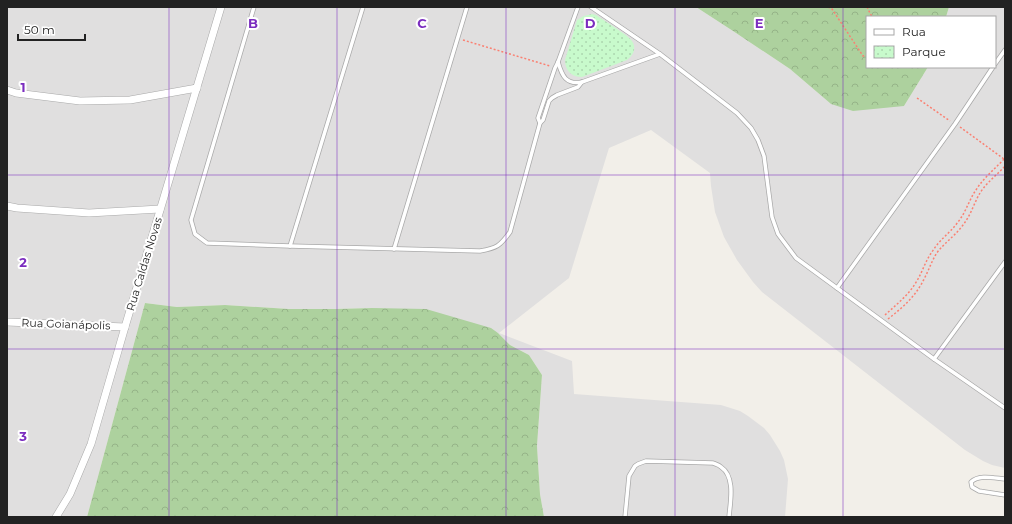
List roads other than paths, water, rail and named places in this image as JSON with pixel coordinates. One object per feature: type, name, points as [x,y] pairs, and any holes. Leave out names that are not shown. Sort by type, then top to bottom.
[{"type":"street","name":"Rua Caldas Novas","points":[[56,517],[70,494],[91,444],[221,7]]},
{"type":"street","points":[[7,90],[16,93],[80,101],[130,100],[197,88]]},
{"type":"street","points":[[7,206],[88,213],[160,209]]},
{"type":"street","name":"Rua Goianápolis","points":[[7,324],[125,327]]},
{"type":"lane","points":[[254,7],[191,220],[195,234],[207,243],[480,251],[491,249],[502,243],[510,232],[540,123],[543,120],[549,101],[557,94],[578,87],[582,82]]},
{"type":"lane","points":[[290,246],[363,7]]},
{"type":"lane","points":[[394,249],[467,7]]},
{"type":"lane","points":[[540,123],[538,118],[578,7]]},
{"type":"lane","points":[[591,7],[660,54],[737,113],[751,128],[758,140],[764,156],[772,217],[778,234],[796,258],[934,359],[1005,408]]},
{"type":"lane","points":[[996,63],[1005,50]]},
{"type":"lane","points":[[558,62],[561,72],[568,81],[575,83],[582,82],[660,54]]},
{"type":"lane","points":[[836,288],[954,124],[992,68]]},
{"type":"lane","points":[[934,359],[1005,262]]},
{"type":"lane","points":[[625,517],[629,476],[635,466],[646,461],[712,463],[722,467],[726,471],[731,485],[728,517]]},
{"type":"lane","points":[[1005,479],[980,477],[971,482],[972,487],[979,491],[1005,495]]}]
